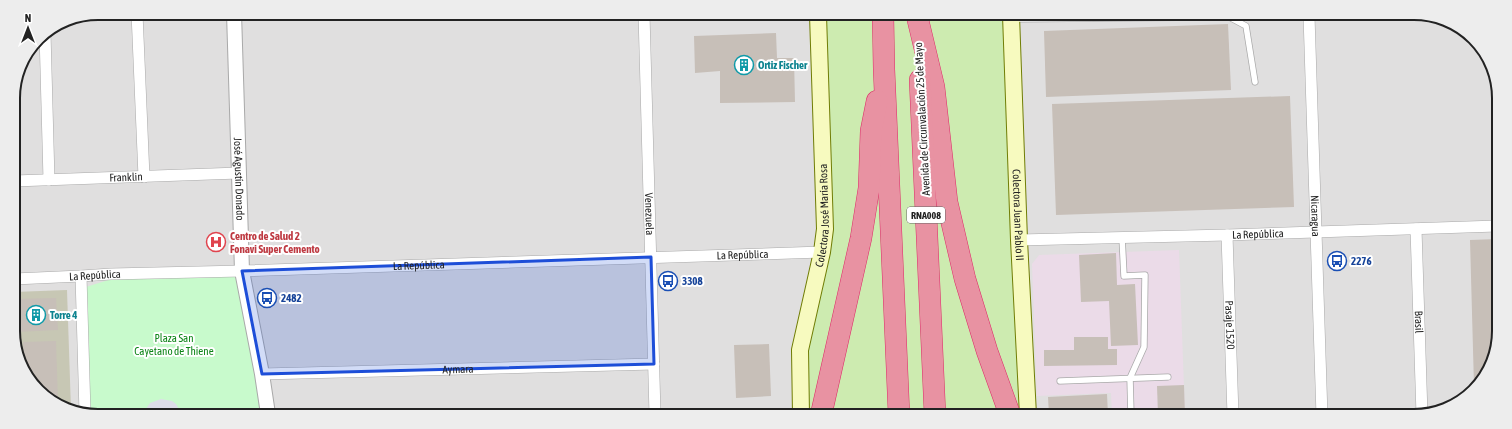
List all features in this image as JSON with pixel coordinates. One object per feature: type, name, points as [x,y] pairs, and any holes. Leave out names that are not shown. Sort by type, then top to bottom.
[{"type":"highway","name":"RNA008","points":[[883,20],[899,409]]},
{"type":"highway","name":"Avenida de Circunvalación 25 de Mayo","points":[[918,20],[935,409]]},
{"type":"highway","points":[[919,20],[934,87],[947,202],[961,264],[987,351],[1008,409]]},
{"type":"highway","points":[[822,409],[861,238],[869,188],[871,131],[884,70]]},
{"type":"main road","name":"Colectora José María Rosa","points":[[801,409],[800,350],[822,252],[825,229],[818,20]]},
{"type":"main road","name":"Colectora Juan Pablo II","points":[[1011,20],[1019,240],[1028,409]]},
{"type":"street","points":[[137,20],[144,177]]},
{"type":"street","name":"José Agustín Donado","points":[[234,20],[242,271],[267,409]]},
{"type":"street","name":"Venezuela","points":[[644,20],[655,409]]},
{"type":"street","name":"Nicaragua","points":[[1309,20],[1322,409]]},
{"type":"street","points":[[45,48],[49,180]]},
{"type":"street","name":"Franklin","points":[[20,182],[239,173]]},
{"type":"street","name":"La República","points":[[1019,240],[1492,226]]},
{"type":"street","name":"Brasil","points":[[1416,229],[1422,408]]},
{"type":"street","name":"Pasaje 1520","points":[[1227,235],[1233,409]]},
{"type":"street","name":"La República","points":[[20,279],[111,274],[822,252]]},
{"type":"street","points":[[82,276],[85,407]]},
{"type":"street","name":"Aymara","points":[[262,374],[654,364]]},
{"type":"lane","points":[[1235,20],[1246,26],[1255,82]]},
{"type":"lane","points":[[1122,237],[1124,276],[1145,276],[1144,347],[1130,378],[1131,409]]},
{"type":"lane","points":[[1060,381],[1168,377]]},
{"type":"highlighted area","points":[[651,257],[654,364],[262,374],[242,271]]},
{"type":"shaded area","points":[[98,20],[1414,20],[1434,23],[1453,30],[1462,36],[1476,50],[1484,63],[1491,83],[1492,331],[1489,351],[1484,366],[1476,379],[1462,393],[1444,403],[1419,409],[98,409],[78,406],[59,399],[50,393],[39,382],[28,366],[21,346],[20,93],[26,68],[36,50],[38,48],[48,48],[48,38],[59,30],[78,23]]},
{"type":"shaded area","points":[[1179,250],[1185,409],[1112,409],[1111,393],[1037,396],[1032,264],[1039,255]]},
{"type":"shaded area","points":[[67,290],[71,404],[50,393],[39,382],[28,366],[21,346],[20,292]]},
{"type":"shaded area","points":[[161,399],[172,401],[179,409],[146,409],[150,403]]},
{"type":"green space","points":[[818,20],[1011,20],[1028,409],[801,409],[800,350],[822,252]]},
{"type":"green space","name":"Plaza San Cayetano de Thiene","points":[[231,275],[239,280],[256,373],[260,409],[89,408],[86,287],[118,277]]},
{"type":"building","points":[[1228,24],[1231,90],[1046,97],[1044,31]]},
{"type":"building","name":"Ortiz Fischer","points":[[776,33],[777,58],[794,58],[795,102],[720,103],[720,71],[695,73],[694,36]]},
{"type":"building","points":[[1290,96],[1294,207],[1056,215],[1052,104]]},
{"type":"building","points":[[1492,239],[1491,341],[1484,366],[1474,381],[1470,240]]},
{"type":"building","points":[[1116,253],[1117,285],[1135,284],[1138,345],[1111,346],[1109,301],[1081,302],[1079,255]]},
{"type":"building","name":"Torre 4","points":[[56,298],[58,330],[20,332],[20,299]]},
{"type":"building","points":[[1074,337],[1108,337],[1108,349],[1117,349],[1117,365],[1044,366],[1044,350],[1074,350]]},
{"type":"building","points":[[56,341],[58,398],[39,382],[28,366],[24,354],[23,342]]},
{"type":"building","points":[[769,344],[771,396],[736,398],[734,345]]},
{"type":"building","points":[[1184,385],[1185,409],[1158,409],[1157,386]]},
{"type":"building","points":[[1107,394],[1108,409],[1049,409],[1048,397]]},
{"type":"place","name":"Ortiz Fischer","points":[[744,65]]},
{"type":"place","name":"Centro de Salud 2 Fonavi Super Cemento","points":[[216,242]]},
{"type":"place","name":"2276","points":[[1337,261]]},
{"type":"place","name":"3308","points":[[668,281]]},
{"type":"place","name":"2482","points":[[267,298]]},
{"type":"place","name":"Torre 4","points":[[36,315]]}]
